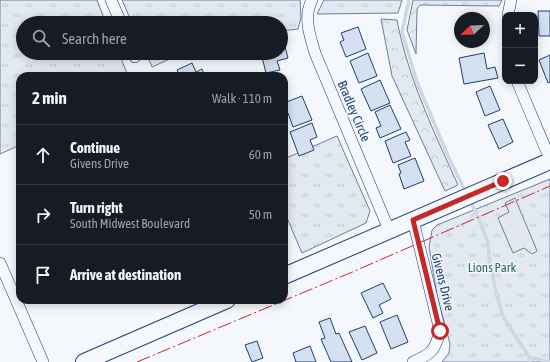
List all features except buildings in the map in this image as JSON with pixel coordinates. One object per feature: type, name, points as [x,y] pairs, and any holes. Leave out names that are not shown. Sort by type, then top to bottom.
[{"type":"main road","points":[[288,274],[550,160]]},
{"type":"main road","points":[[84,362],[218,304]]},
{"type":"street","points":[[111,0],[118,16]]},
{"type":"street","name":"Bradley Circle","points":[[312,0],[308,7],[308,29],[315,53],[389,230]]},
{"type":"street","points":[[509,12],[511,0]]},
{"type":"street","points":[[517,84],[550,160]]},
{"type":"street","name":"Givens Drive","points":[[413,220],[440,331],[437,346],[426,356],[413,362]]},
{"type":"street","points":[[0,263],[16,300]]},
{"type":"street","points":[[18,304],[43,362]]},
{"type":"green space","points":[[0,0],[97,0],[103,16],[16,16],[16,60],[122,60],[126,72],[16,72],[16,147],[0,154]]},
{"type":"green space","points":[[122,0],[300,0],[301,17],[298,29],[288,30],[288,16],[129,16]]},
{"type":"green space","points":[[324,0],[402,0],[398,13],[317,14]]},
{"type":"green space","points":[[413,0],[502,0],[499,6],[420,5],[417,9],[416,54],[407,30]]},
{"type":"green space","points":[[381,19],[397,20],[415,84],[431,125],[458,185],[445,191],[392,76]]},
{"type":"green space","points":[[149,60],[168,60],[152,67]]},
{"type":"green space","points":[[337,136],[370,211],[366,223],[302,253],[288,220],[288,157]]},
{"type":"green space","name":"Lions Park","points":[[550,179],[550,362],[442,362],[449,353],[450,344],[437,295],[429,247],[432,230],[437,225]]},
{"type":"shaded area","points":[[515,198],[537,251],[532,254],[524,248],[513,253],[498,218],[509,212],[505,203]]},
{"type":"waterway","points":[[409,0],[402,32],[417,82],[448,156],[466,193]]},
{"type":"waterway","points":[[470,200],[488,243],[495,288],[503,317],[529,357],[530,362]]},
{"type":"waterway","points":[[529,357],[550,362]]},
{"type":"power","points":[[288,299],[550,186]]},
{"type":"power","points":[[137,362],[276,304]]},
{"type":"route","points":[[440,331],[413,220],[503,181]]}]
